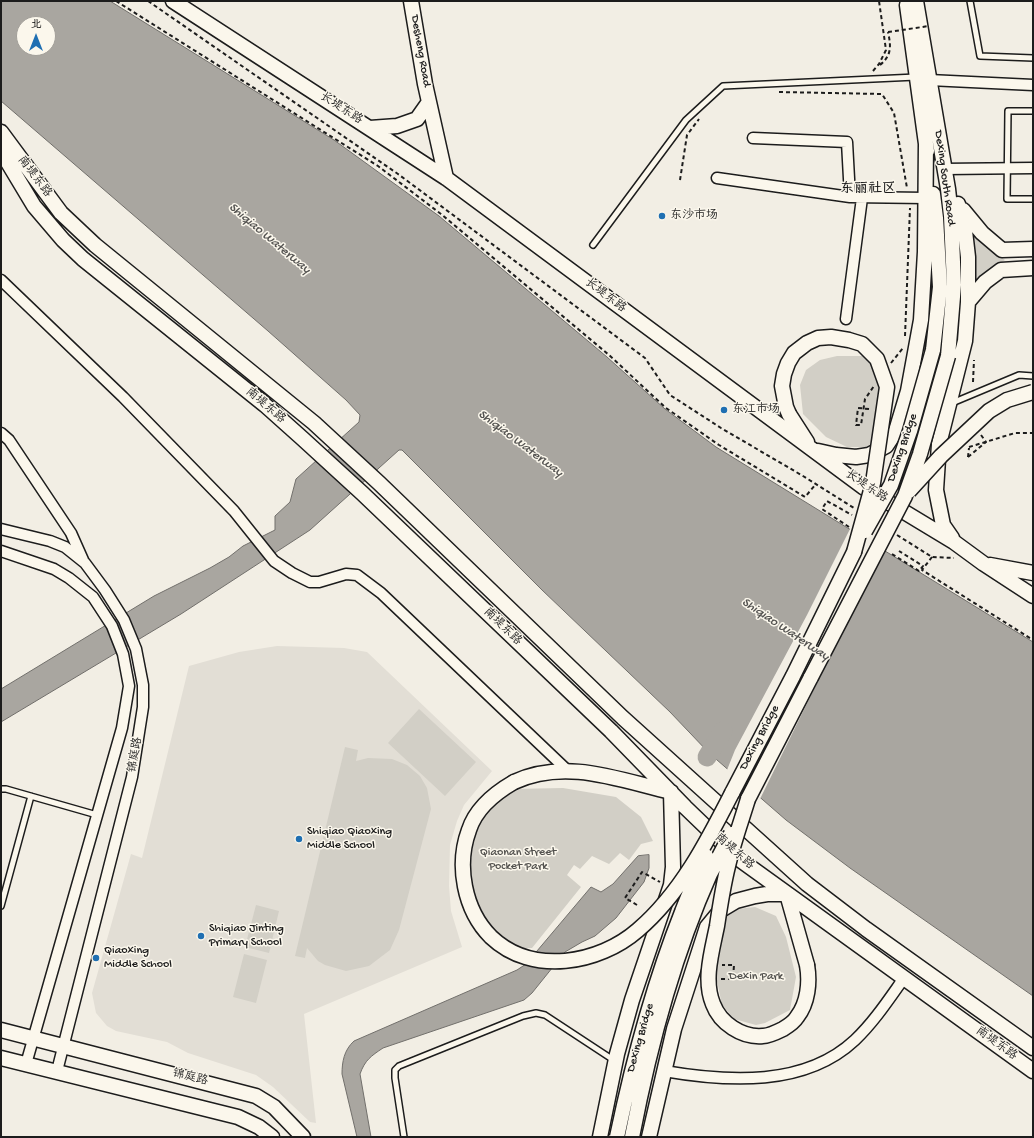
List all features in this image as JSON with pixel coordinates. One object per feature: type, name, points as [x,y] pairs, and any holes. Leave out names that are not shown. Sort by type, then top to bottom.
[{"type":"main road","name":"长堤东路","points":[[174,1],[446,178],[863,487],[954,542],[984,564],[1033,596]]},
{"type":"main road","name":"Desheng Road","points":[[411,1],[429,102],[446,178]]},
{"type":"main road","name":"Dexing South Road","points":[[906,1],[948,189],[951,216],[954,285],[948,356]]},
{"type":"main road","name":"Dexing South Road","points":[[916,1],[923,78],[926,143],[936,218],[940,287],[933,350]]},
{"type":"main road","name":"Desheng Road","points":[[370,128],[397,126],[417,119],[429,102]]},
{"type":"main road","name":"南堤东路","points":[[1,132],[48,196],[76,228],[314,423],[379,483],[623,718],[807,884],[866,929],[1033,1048]]},
{"type":"main road","points":[[854,552],[873,483],[887,387],[877,358],[862,344],[831,337],[818,338],[807,343],[794,353],[784,374],[782,386],[786,407],[813,450],[836,455],[856,457],[869,455],[886,446],[896,431],[908,391],[921,320],[925,252],[926,143]]},
{"type":"main road","name":"南堤东路","points":[[1,151],[34,206],[63,240],[83,259],[265,405],[362,493],[611,731],[739,859],[1033,1071]]},
{"type":"main road","points":[[948,189],[958,204],[982,233],[1002,250],[1033,249]]},
{"type":"main road","points":[[954,542],[943,525],[936,490],[940,441],[965,341],[968,302],[968,257],[965,231],[958,204]]},
{"type":"main road","points":[[968,302],[984,282],[1001,270],[1033,268]]},
{"type":"main road","name":"Dexing Bridge","points":[[617,1137],[641,1036],[682,912],[732,793],[800,663],[854,552],[891,484],[910,432],[933,350]]},
{"type":"main road","name":"Dexing Bridge","points":[[632,1137],[657,1026],[678,960],[710,874],[905,496],[920,454],[948,356]]},
{"type":"main road","points":[[905,496],[942,456],[989,411],[1007,400],[1033,392]]},
{"type":"main road","points":[[896,431],[897,443],[905,454],[924,454],[940,441]]},
{"type":"main road","points":[[911,516],[923,515],[933,510],[938,503]]},
{"type":"main road","points":[[984,564],[1033,573]]},
{"type":"main road","points":[[600,1137],[615,1062],[632,1000],[671,885],[673,867],[671,792],[601,775],[568,771],[539,773],[526,776],[496,792],[474,818],[469,829],[463,853],[463,867],[470,907],[479,924],[506,948],[520,955],[535,959],[563,962],[594,955],[625,940],[639,929],[663,904],[679,886],[705,846],[732,793]]},
{"type":"main road","points":[[649,1137],[674,1029],[707,927],[721,910],[736,901],[755,896],[767,894],[787,894],[807,965],[808,988],[803,1006],[797,1018],[789,1025],[764,1036],[751,1035],[734,1029],[718,1016],[712,1004],[708,979],[711,956],[728,867],[748,799]]},
{"type":"main road","points":[[1,1030],[34,1038]]},
{"type":"main road","name":"锦庭路","points":[[34,1038],[256,1096],[274,1107],[302,1137]]},
{"type":"main road","points":[[1,1058],[26,1064]]},
{"type":"main road","name":"锦庭路","points":[[26,1064],[238,1117],[259,1127],[272,1137]]},
{"type":"street","points":[[923,78],[1033,85]]},
{"type":"street","points":[[753,138],[847,142],[850,197]]},
{"type":"street","points":[[944,168],[1033,168]]},
{"type":"street","points":[[717,178],[850,197],[926,198]]},
{"type":"street","points":[[846,319],[862,198]]},
{"type":"street","points":[[1,280],[123,397],[234,511],[274,561],[292,573],[310,582],[320,582],[339,575],[357,575],[381,593],[568,771]]},
{"type":"street","points":[[1,433],[9,440],[71,533],[85,563]]},
{"type":"street","name":"锦庭路","points":[[1,529],[50,541],[65,547],[85,563],[105,590],[127,625],[136,648],[143,685],[144,707],[132,777],[57,1071]]},
{"type":"street","name":"锦庭路","points":[[1,551],[54,569],[69,578],[93,597],[112,626],[123,654],[129,686],[126,710],[26,1064]]},
{"type":"street","points":[[664,1071],[707,1076],[766,1078],[793,1073],[814,1066],[834,1056],[855,1041],[871,1023],[904,978]]},
{"type":"lane","points":[[970,1],[980,56],[1033,58]]},
{"type":"lane","points":[[593,245],[686,120],[723,86],[923,78]]},
{"type":"lane","points":[[1033,111],[1008,111],[1007,199],[1033,199]]},
{"type":"lane","points":[[949,404],[1019,375],[1033,376]]},
{"type":"lane","points":[[1,789],[6,789],[97,815]]},
{"type":"lane","points":[[1,906],[31,796]]},
{"type":"lane","points":[[404,1137],[395,1070],[399,1066],[523,1016],[536,1013],[544,1015],[615,1062]]},
{"type":"path","points":[[116,1],[378,166],[453,224],[609,355],[666,408],[718,445],[805,497],[816,484]]},
{"type":"path","points":[[148,1],[398,174],[645,358],[670,395],[721,428],[854,508]]},
{"type":"path","points":[[867,71],[874,71],[886,50],[879,1]]},
{"type":"path","points":[[878,65],[887,59],[890,44],[888,32],[928,26]]},
{"type":"path","points":[[973,382],[974,358]]},
{"type":"path","points":[[865,399],[864,406],[863,412],[861,425],[856,425],[858,408],[863,409],[869,409]]},
{"type":"path","points":[[968,457],[986,442],[979,433]]},
{"type":"path","points":[[969,447],[1015,433],[1033,433]]},
{"type":"path","points":[[964,447],[969,442]]},
{"type":"path","points":[[852,515],[827,501],[822,509],[854,530]]},
{"type":"path","points":[[893,532],[932,557],[922,570],[1033,640]]},
{"type":"path","points":[[892,554],[919,571],[923,566],[899,551]]},
{"type":"path","points":[[637,905],[625,898],[642,872],[661,882]]},
{"type":"path","points":[[719,965],[734,965],[733,979],[720,979]]},
{"type":"shaded area","name":"Shiqiao Qiaoxing Middle School","points":[[277,646],[344,648],[367,652],[492,771],[464,805],[457,821],[450,845],[449,886],[451,911],[462,947],[304,1014],[316,1123],[310,1122],[273,1087],[256,1075],[188,1053],[167,1042],[116,1031],[107,1026],[96,1013],[92,993],[131,854],[142,858],[189,666],[239,652]]},
{"type":"green space","points":[[968,225],[986,245],[1005,260],[971,283]]},
{"type":"green space","points":[[837,356],[865,356],[880,376],[882,391],[881,401],[870,447],[847,447],[826,437],[803,414],[800,385],[806,370],[820,360]]},
{"type":"green space","points":[[419,709],[476,762],[445,796],[388,743]]},
{"type":"green space","points":[[345,747],[358,750],[356,761],[368,758],[392,759],[407,765],[420,776],[427,788],[431,809],[399,930],[390,950],[369,966],[346,971],[325,965],[318,961],[307,948],[305,958],[295,956]]},
{"type":"green space","name":"Qiaonan Street Pocket Park","points":[[563,788],[616,797],[641,817],[653,841],[641,844],[629,860],[620,853],[609,864],[592,856],[580,869],[574,865],[567,875],[581,887],[532,948],[523,948],[500,940],[478,914],[470,894],[467,848],[479,822],[511,789]]},
{"type":"green space","points":[[256,905],[279,911],[269,953],[245,947]]},
{"type":"green space","name":"Dexin Park","points":[[755,907],[776,916],[786,937],[796,977],[790,1010],[765,1023],[756,1025],[734,1019],[722,1005],[717,981],[717,958],[726,916],[737,909]]},
{"type":"green space","points":[[244,954],[267,960],[256,1003],[233,997]]},
{"type":"water","name":"Shiqiao Waterway","points":[[1,1],[110,1],[334,140],[439,216],[607,357],[665,409],[716,447],[1033,642],[1033,996],[850,868],[786,820],[709,753],[670,712],[542,590],[402,450],[399,450],[310,530],[181,614],[1,722],[1,689],[154,596],[210,568],[229,557],[243,546],[275,530],[275,516],[290,502],[296,479],[359,422],[360,415],[346,400],[1,101]]},
{"type":"water","points":[[649,855],[649,868],[644,882],[616,918],[595,936],[565,952],[532,993],[524,1000],[383,1048],[375,1053],[364,1065],[360,1074],[371,1137],[357,1137],[342,1074],[344,1056],[354,1041],[517,970],[526,964],[591,887],[601,892],[613,884],[638,856]]},
{"type":"pier","points":[[851,527],[884,547],[760,799],[727,770],[735,750],[807,615]]},
{"type":"waterway","points":[[707,757],[723,731]]},
{"type":"place","name":"东沙市场","points":[[662,216]]},
{"type":"place","name":"东江市场","points":[[724,410]]},
{"type":"place","name":"Shiqiao Qiaoxing Middle School","points":[[299,839]]},
{"type":"place","name":"Shiqiao Jinting Primary School","points":[[201,936]]},
{"type":"place","name":"Qiaoxing Middle School","points":[[96,958]]},
{"type":"district","name":"东丽社区","points":[[868,190]]}]
